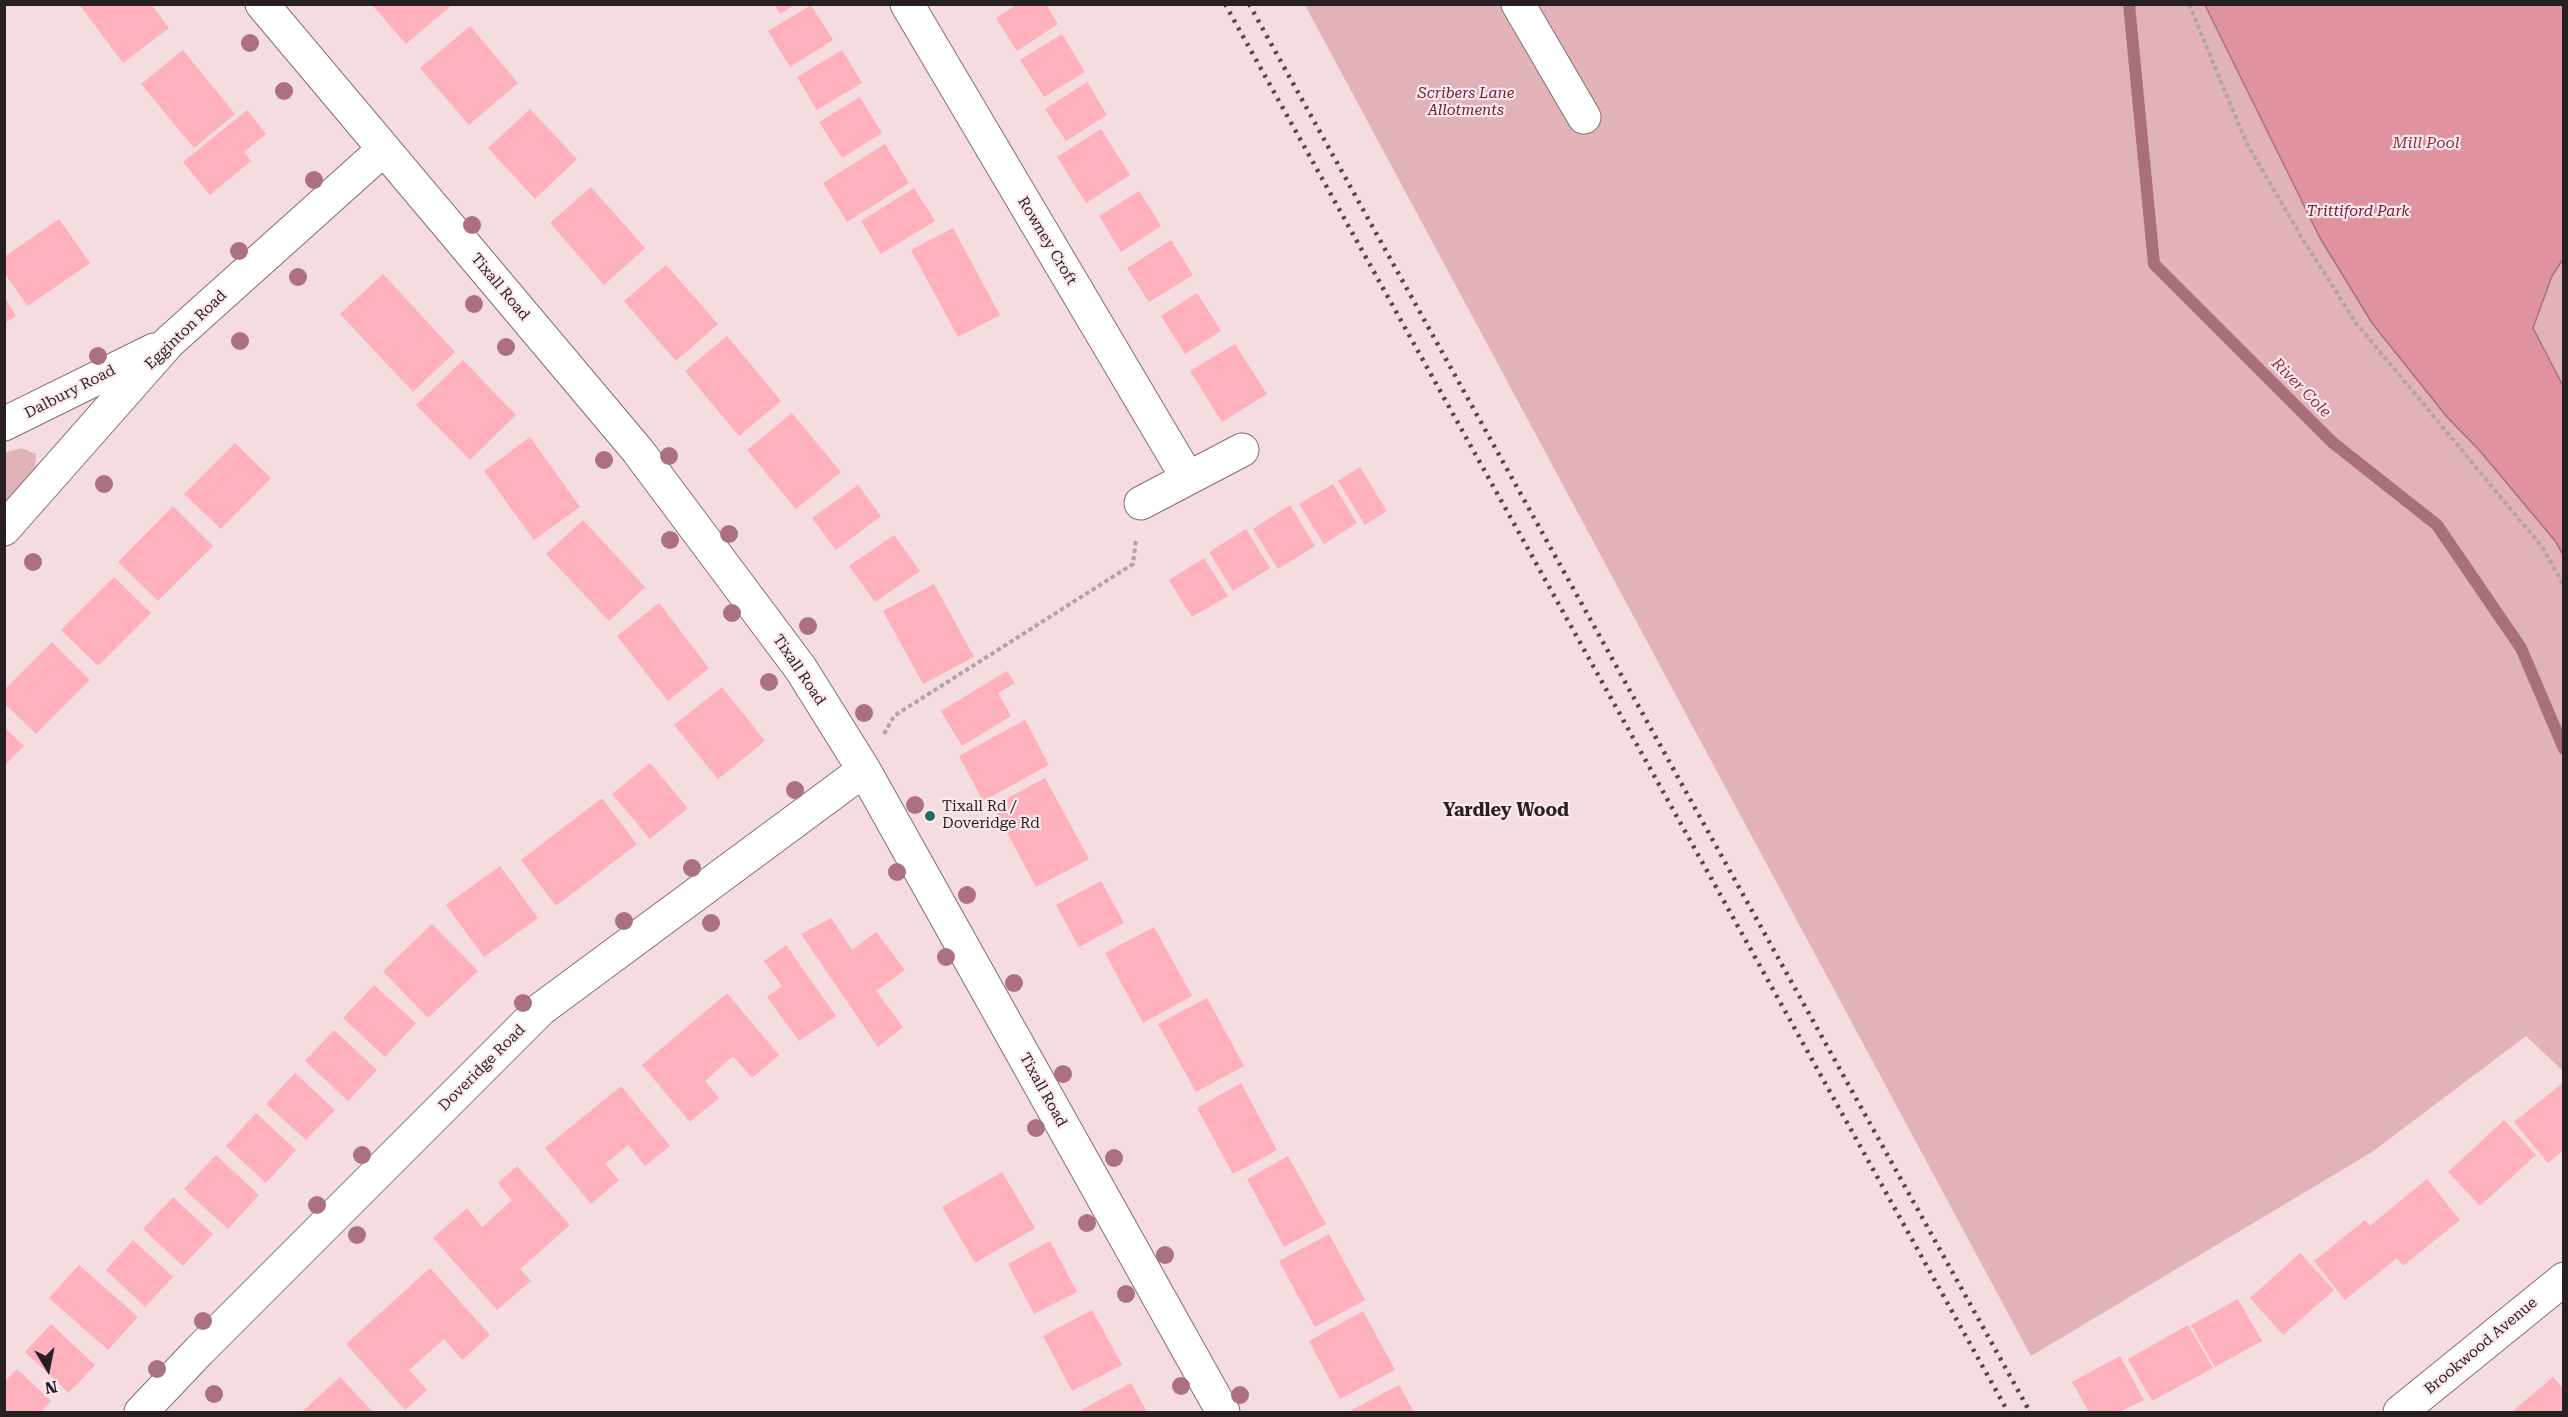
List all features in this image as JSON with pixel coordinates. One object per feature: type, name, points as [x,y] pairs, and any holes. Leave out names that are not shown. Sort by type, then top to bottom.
[{"type":"street","name":"Tixall Road","points":[[262,4],[638,451],[801,669],[864,770],[1223,1413]]},
{"type":"street","name":"Rowney Croft","points":[[907,4],[1187,477]]},
{"type":"street","points":[[1518,4],[1584,117]]},
{"type":"street","name":"Egginton Road","points":[[4,529],[169,342],[384,149]]},
{"type":"street","name":"Dalbury Road","points":[[4,424],[169,342]]},
{"type":"street","points":[[1141,503],[1242,450]]},
{"type":"street","name":"Doveridge Road","points":[[141,1413],[199,1351],[542,1009],[864,770]]},
{"type":"street","name":"Brookwood Avenue","points":[[2400,1413],[2564,1280]]},
{"type":"path","points":[[2189,4],[2246,142],[2305,243],[2350,313],[2457,447],[2543,548],[2564,586]]},
{"type":"path","points":[[864,770],[894,716],[1133,564],[1141,503]]},
{"type":"green space","points":[[1305,5],[2563,5],[2563,1071],[2526,1036],[2372,1152],[2031,1356]]},
{"type":"green space","points":[[21,448],[36,454],[35,472],[5,511],[5,453]]},
{"type":"water","name":"Mill Pool","points":[[2205,5],[2563,5],[2563,259],[2552,276],[2533,328],[2563,386],[2563,555],[2556,542],[2480,451],[2447,417],[2372,323],[2320,238]]},
{"type":"building","points":[[79,4],[151,4],[169,28],[123,63]]},
{"type":"building","points":[[774,4],[796,4],[780,14]]},
{"type":"building","points":[[1018,4],[1046,4],[1058,24],[1017,51],[996,18]]},
{"type":"building","points":[[372,5],[452,5],[406,44]]},
{"type":"building","points":[[811,5],[833,40],[790,67],[768,31]]},
{"type":"building","points":[[470,26],[518,83],[469,125],[420,68]]},
{"type":"building","points":[[1062,34],[1085,72],[1044,97],[1020,60]]},
{"type":"building","points":[[183,50],[235,114],[194,148],[141,84]]},
{"type":"building","points":[[842,50],[862,83],[817,110],[797,77]]},
{"type":"building","points":[[1087,82],[1107,115],[1066,141],[1045,109]]},
{"type":"building","points":[[860,97],[882,133],[842,158],[819,122]]},
{"type":"building","points":[[530,109],[577,159],[535,199],[488,148]]},
{"type":"building","points":[[247,110],[266,134],[244,152],[251,161],[210,195],[183,162]]},
{"type":"building","points":[[1101,129],[1130,175],[1086,203],[1057,157]]},
{"type":"building","points":[[885,144],[909,183],[847,222],[823,183]]},
{"type":"building","points":[[591,187],[645,248],[604,285],[550,223]]},
{"type":"building","points":[[914,188],[935,221],[881,254],[861,221]]},
{"type":"building","points":[[1139,191],[1161,226],[1121,252],[1099,216]]},
{"type":"building","points":[[59,219],[90,263],[28,306],[4,273],[4,257]]},
{"type":"building","points":[[953,228],[1000,315],[958,337],[911,250]]},
{"type":"building","points":[[1171,240],[1193,275],[1149,302],[1127,268]]},
{"type":"building","points":[[666,265],[718,324],[676,361],[624,301]]},
{"type":"building","points":[[383,274],[455,352],[413,392],[340,314]]},
{"type":"building","points":[[1197,293],[1221,331],[1185,354],[1161,316]]},
{"type":"building","points":[[5,298],[16,316],[5,323]]},
{"type":"building","points":[[727,336],[781,401],[739,436],[685,371]]},
{"type":"building","points":[[1235,344],[1267,394],[1222,422],[1190,371]]},
{"type":"building","points":[[463,360],[516,415],[470,460],[416,405]]},
{"type":"building","points":[[792,413],[841,472],[796,509],[747,450]]},
{"type":"building","points":[[530,437],[580,507],[534,540],[484,471]]},
{"type":"building","points":[[235,443],[271,478],[221,529],[184,494]]},
{"type":"building","points":[[1360,467],[1387,511],[1365,525],[1338,481]]},
{"type":"building","points":[[1333,484],[1357,523],[1324,544],[1299,504]]},
{"type":"building","points":[[858,485],[881,516],[836,550],[812,518]]},
{"type":"building","points":[[1290,505],[1315,546],[1278,569],[1253,529]]},
{"type":"building","points":[[173,506],[213,546],[158,601],[118,562]]},
{"type":"building","points":[[583,520],[645,587],[609,621],[546,554]]},
{"type":"building","points":[[1246,529],[1270,568],[1233,591],[1209,552]]},
{"type":"building","points":[[894,535],[920,571],[875,602],[849,566]]},
{"type":"building","points":[[1204,558],[1228,596],[1192,617],[1169,580]]},
{"type":"building","points":[[114,577],[151,613],[98,666],[61,630]]},
{"type":"building","points":[[934,584],[974,657],[923,684],[883,611]]},
{"type":"building","points":[[659,603],[709,668],[668,701],[617,636]]},
{"type":"building","points":[[52,642],[90,680],[36,734],[4,703],[4,690]]},
{"type":"building","points":[[1007,671],[1015,683],[998,693],[1011,716],[962,746],[941,711]]},
{"type":"building","points":[[722,687],[765,741],[718,779],[674,725]]},
{"type":"building","points":[[1025,720],[1049,765],[983,801],[959,756]]},
{"type":"building","points":[[4,727],[24,746],[4,766]]},
{"type":"building","points":[[650,763],[688,808],[650,839],[612,794]]},
{"type":"building","points":[[1045,778],[1089,859],[1036,887],[993,806]]},
{"type":"building","points":[[602,798],[637,844],[556,906],[521,860]]},
{"type":"building","points":[[500,866],[538,918],[484,957],[446,905]]},
{"type":"building","points":[[1101,881],[1124,923],[1079,947],[1056,905]]},
{"type":"building","points":[[831,918],[852,950],[876,932],[905,970],[876,991],[903,1027],[878,1047],[801,934]]},
{"type":"building","points":[[432,924],[478,971],[428,1018],[383,971]]},
{"type":"building","points":[[1154,927],[1192,996],[1143,1023],[1105,953]]},
{"type":"building","points":[[786,945],[836,1016],[799,1041],[767,997],[782,986],[764,961]]},
{"type":"building","points":[[374,985],[416,1023],[385,1057],[343,1018]]},
{"type":"building","points":[[727,993],[779,1055],[752,1078],[733,1056],[705,1081],[719,1098],[690,1122],[642,1065]]},
{"type":"building","points":[[1207,998],[1244,1066],[1196,1092],[1158,1024]]},
{"type":"building","points":[[334,1030],[377,1070],[348,1101],[305,1061]]},
{"type":"building","points":[[295,1073],[335,1110],[306,1140],[266,1104]]},
{"type":"building","points":[[2564,1082],[2564,1150],[2548,1163],[2514,1122]]},
{"type":"building","points":[[1241,1083],[1277,1150],[1233,1174],[1197,1108]]},
{"type":"building","points":[[621,1086],[670,1146],[645,1166],[628,1145],[605,1164],[619,1180],[591,1204],[545,1148]]},
{"type":"building","points":[[256,1113],[296,1150],[266,1183],[226,1146]]},
{"type":"building","points":[[2504,1120],[2536,1155],[2480,1206],[2448,1172]]},
{"type":"building","points":[[216,1155],[259,1195],[228,1229],[184,1189]]},
{"type":"building","points":[[1288,1156],[1326,1224],[1284,1247],[1247,1179]]},
{"type":"building","points":[[517,1166],[570,1225],[520,1269],[531,1281],[497,1310],[433,1238],[467,1208],[482,1227],[512,1200],[498,1183]]},
{"type":"building","points":[[1002,1172],[1035,1228],[975,1263],[942,1207]]},
{"type":"building","points":[[2427,1179],[2460,1220],[2403,1266],[2397,1258],[2345,1300],[2314,1261],[2365,1220],[2370,1226]]},
{"type":"building","points":[[173,1197],[213,1234],[183,1266],[143,1229]]},
{"type":"building","points":[[1329,1234],[1365,1300],[1315,1327],[1279,1261]]},
{"type":"building","points":[[133,1240],[173,1277],[145,1307],[106,1270]]},
{"type":"building","points":[[1050,1241],[1077,1292],[1034,1314],[1008,1264]]},
{"type":"building","points":[[2300,1253],[2334,1290],[2283,1335],[2250,1298]]},
{"type":"building","points":[[79,1265],[138,1317],[108,1350],[49,1298]]},
{"type":"building","points":[[430,1268],[490,1335],[462,1360],[444,1339],[409,1370],[427,1390],[405,1410],[346,1344]]},
{"type":"building","points":[[2238,1299],[2262,1341],[2215,1367],[2191,1325]]},
{"type":"building","points":[[1092,1310],[1122,1365],[1072,1391],[1043,1336]]},
{"type":"building","points":[[1363,1311],[1395,1370],[1340,1399],[1309,1341]]},
{"type":"building","points":[[51,1324],[95,1365],[69,1393],[25,1352]]},
{"type":"building","points":[[2188,1325],[2213,1368],[2152,1401],[2128,1359]]},
{"type":"building","points":[[2120,1356],[2144,1400],[2119,1412],[2089,1412],[2072,1382]]},
{"type":"building","points":[[17,1369],[51,1401],[41,1412],[4,1412],[4,1382]]},
{"type":"building","points":[[340,1377],[373,1412],[302,1412]]},
{"type":"building","points":[[2553,1377],[2564,1390],[2564,1412],[2512,1412]]},
{"type":"building","points":[[1131,1383],[1147,1412],[1082,1412],[1081,1410]]},
{"type":"building","points":[[1399,1385],[1414,1412],[1348,1412]]},
{"type":"waterway","name":"River Cole","points":[[2129,4],[2154,264],[2332,442],[2437,525],[2521,648],[2564,749]]},
{"type":"railway","points":[[1225,4],[2008,1412]]},
{"type":"railway","points":[[1249,4],[2030,1412]]},
{"type":"place","name":"Tixall Rd / Doveridge Rd","points":[[930,816]]},
{"type":"district","name":"Yardley Wood","points":[[1506,811]]},
{"type":"park label","name":"Scribers Lane Allotments","points":[[1466,102]]},
{"type":"park label","name":"Trittiford Park","points":[[2358,212]]}]
